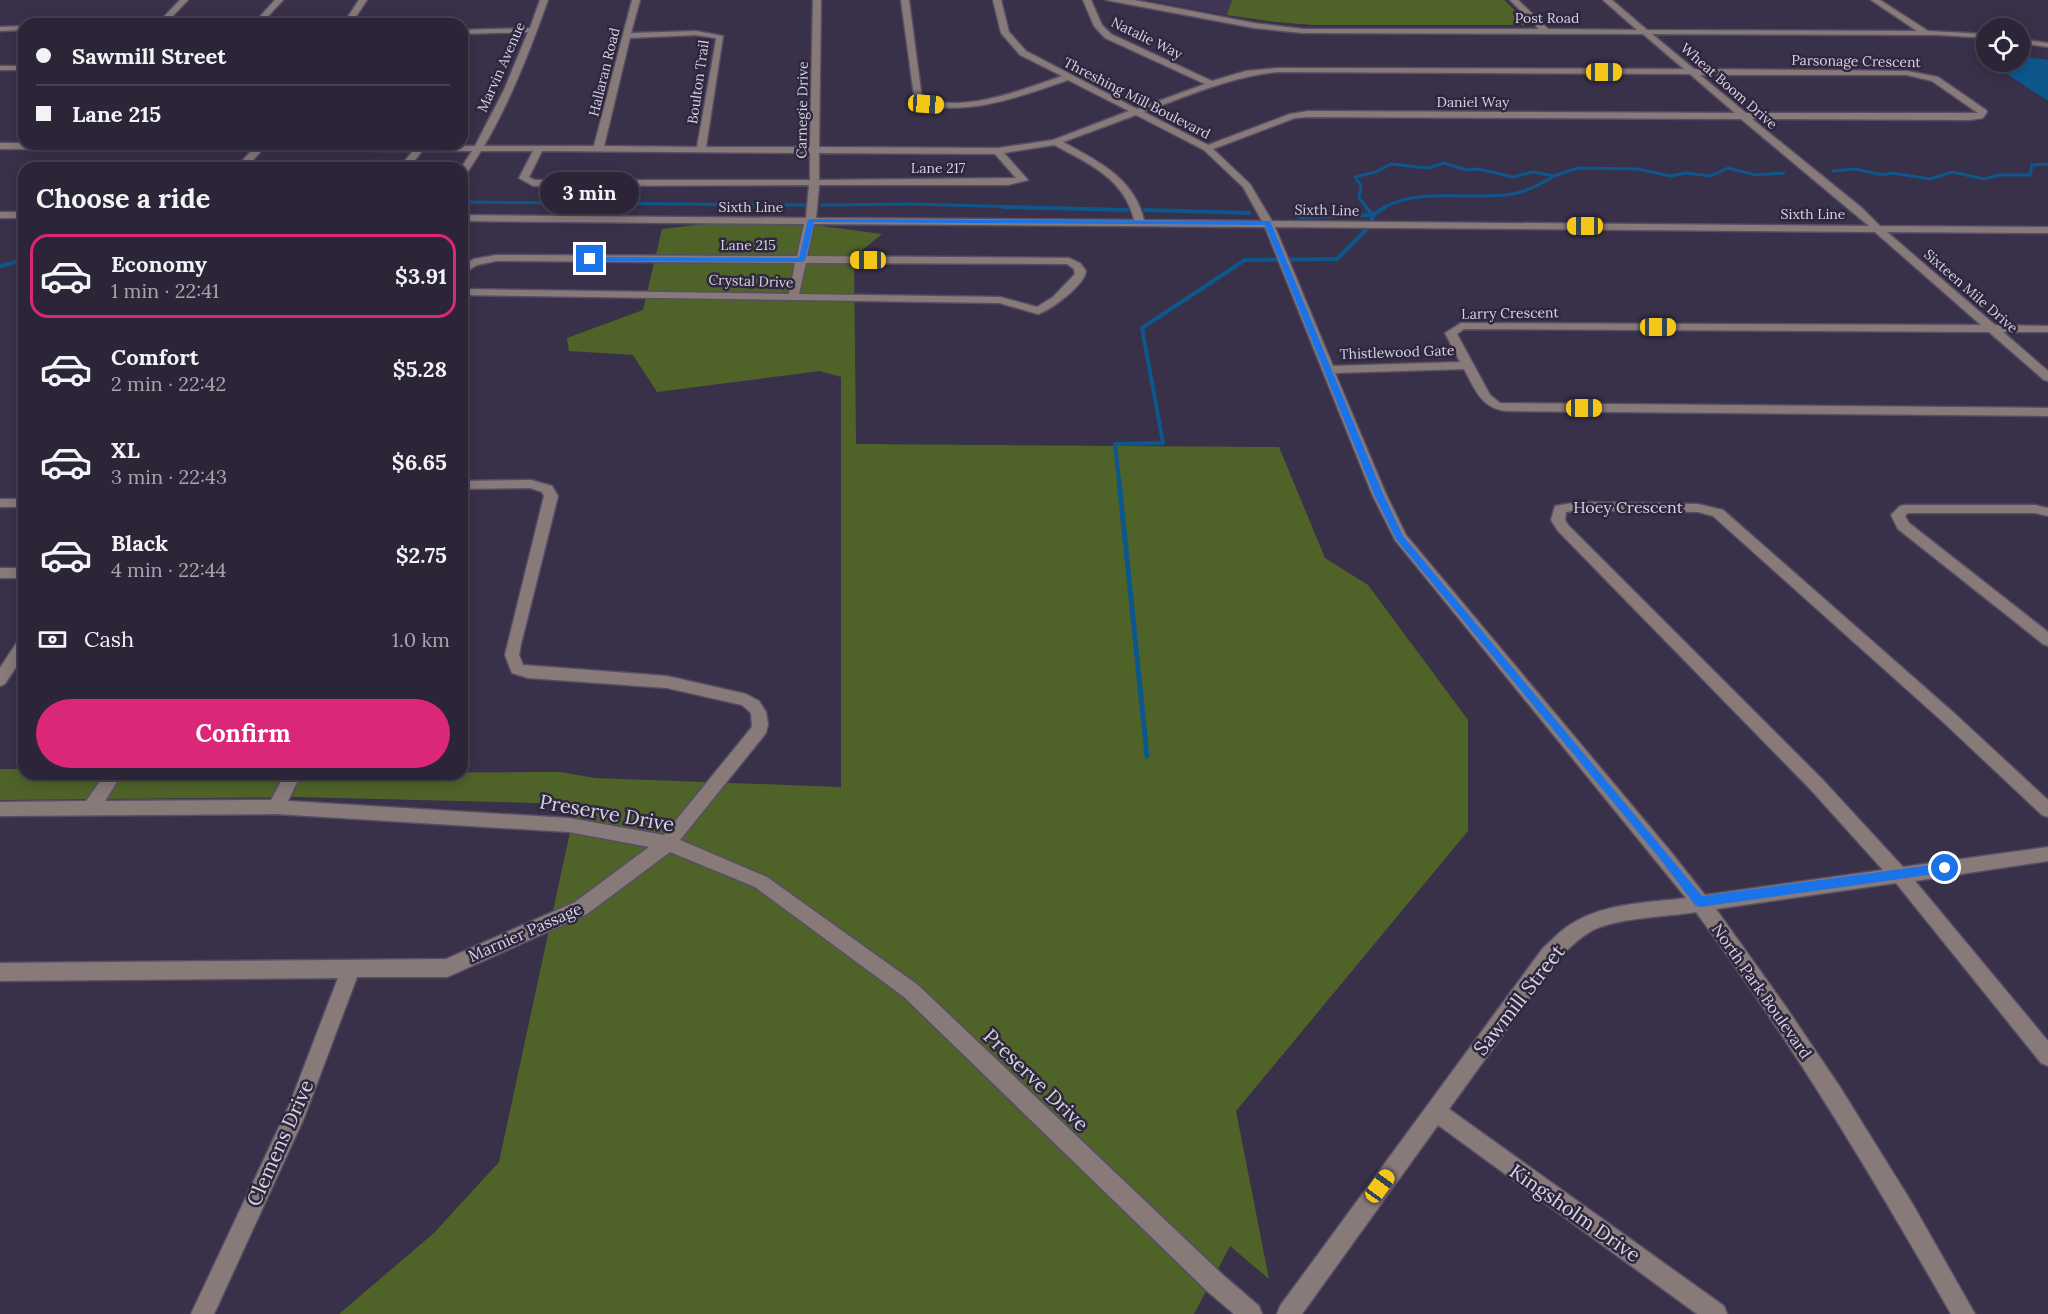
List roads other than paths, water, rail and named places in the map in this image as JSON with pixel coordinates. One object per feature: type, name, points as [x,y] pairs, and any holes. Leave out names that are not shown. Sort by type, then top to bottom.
[{"type":"street","points":[[167,18],[184,0]]},
{"type":"street","points":[[262,18],[279,0]]},
{"type":"street","points":[[351,18],[363,0]]},
{"type":"street","name":"Marvin Avenue","points":[[468,166],[480,150],[533,30],[543,0]]},
{"type":"street","name":"Hallaran Road","points":[[598,150],[636,0]]},
{"type":"street","name":"Carnegie Drive","points":[[793,298],[811,220],[814,182],[817,0]]},
{"type":"street","points":[[905,0],[918,101],[939,105],[984,102],[1068,77]]},
{"type":"street","name":"Threshing Mill Boulevard","points":[[997,0],[1005,33],[1014,45],[1030,58],[1207,148],[1241,178],[1268,223]]},
{"type":"street","name":"Natalie Way","points":[[1087,0],[1098,26],[1108,36],[1212,84]]},
{"type":"street","name":"Post Road","points":[[1110,0],[1269,29],[1326,32],[1926,33],[1976,36]]},
{"type":"street","points":[[1514,0],[1546,32]]},
{"type":"street","name":"Wheat Boom Drive","points":[[1607,0],[1858,210],[1876,228]]},
{"type":"street","points":[[1875,0],[1926,33]]},
{"type":"street","points":[[0,29],[18,28]]},
{"type":"street","points":[[468,32],[533,30]]},
{"type":"street","name":"Boulton Trail","points":[[627,36],[696,33],[719,36],[700,151]]},
{"type":"street","points":[[2030,43],[2048,45]]},
{"type":"street","points":[[0,68],[18,68]]},
{"type":"street","points":[[468,150],[998,152],[1054,142],[1246,73],[1277,70],[1693,73]]},
{"type":"street","name":"Parsonage Crescent","points":[[1693,73],[1920,74],[1935,79],[1983,112],[1980,116],[1970,117],[1744,116]]},
{"type":"street","name":"Daniel Way","points":[[1207,148],[1293,116],[1308,114],[1744,116]]},
{"type":"street","points":[[1054,142],[1110,172],[1137,206],[1139,222]]},
{"type":"street","points":[[0,146],[18,146]]},
{"type":"street","points":[[246,162],[257,150]]},
{"type":"street","points":[[409,162],[418,150]]},
{"type":"street","points":[[538,150],[524,178],[533,183],[814,182]]},
{"type":"street","name":"Lane 217","points":[[814,182],[1008,182],[1023,180],[998,152]]},
{"type":"street","points":[[0,215],[18,215]]},
{"type":"street","name":"Sixth Line","points":[[468,218],[2048,230]]},
{"type":"street","name":"North Park Boulevard","points":[[1268,223],[1281,260],[1378,494],[1400,537],[1700,902],[1802,1047],[1841,1107],[1885,1176],[1964,1314]]},
{"type":"street","name":"Sixteen Mile Drive","points":[[1876,228],[2048,377]]},
{"type":"street","name":"Lane 215","points":[[468,266],[478,261],[496,258],[1069,261],[1079,266],[1080,277],[1057,299],[1038,311]]},
{"type":"street","name":"Crystal Drive","points":[[468,292],[673,293],[793,298],[1000,300],[1038,311]]},
{"type":"street","name":"Larry Crescent","points":[[1993,329],[1461,326],[1451,333],[1485,397],[1497,406],[2048,412]]},
{"type":"street","points":[[1993,329],[2048,329]]},
{"type":"street","name":"Thistlewood Gate","points":[[1327,370],[1467,365]]},
{"type":"street","name":"Marnier Passage","points":[[0,972],[447,968],[581,908],[668,843],[760,729],[761,716],[757,707],[746,700],[667,682],[528,672],[517,669],[512,655],[514,644],[551,496],[547,489],[531,484],[468,484]]},
{"type":"street","points":[[0,503],[18,503]]},
{"type":"street","name":"Hoey Crescent","points":[[1898,875],[1784,752],[1563,528],[1558,520],[1560,509],[1578,506],[1698,508],[1718,513],[1948,717],[2048,810]]},
{"type":"street","points":[[2048,512],[1905,509],[1898,515],[1903,526],[2048,640]]},
{"type":"street","points":[[0,573],[18,573]]},
{"type":"street","points":[[0,652],[18,649]]},
{"type":"street","points":[[0,680],[18,653]]},
{"type":"street","points":[[91,808],[110,780]]},
{"type":"street","points":[[276,807],[290,780]]},
{"type":"street","name":"Preserve Drive","points":[[0,809],[276,807],[569,825],[668,843],[761,882],[911,991],[1215,1284],[1251,1314]]},
{"type":"street","name":"Sawmill Street","points":[[1288,1314],[1550,954],[1571,934],[1590,923],[1613,915],[2048,854]]},
{"type":"street","points":[[1898,875],[1970,958],[2048,1056]]},
{"type":"street","name":"Clemens Drive","points":[[202,1314],[297,1111],[351,968]]},
{"type":"street","name":"Kingsholm Drive","points":[[1435,1111],[1716,1314]]},
{"type":"water","points":[[2030,57],[2048,60],[2048,101],[2004,72],[2030,72]]},
{"type":"waterway","points":[[1367,208],[1359,198],[1361,186],[1355,177],[1376,172],[1391,164],[1428,168],[1444,163],[1466,170],[1478,169],[1513,177],[1533,172],[1554,176]]},
{"type":"waterway","points":[[1833,171],[1855,169],[1883,175],[1892,173],[1930,179],[1952,172],[1984,179],[1999,175],[2030,175],[2032,165],[2048,164]]},
{"type":"waterway","points":[[1554,176],[1578,168],[1638,169],[1670,176],[1686,173],[1711,176],[1728,168],[1756,175],[1784,173]]},
{"type":"waterway","points":[[1384,207],[1397,202],[1429,196],[1496,196],[1518,193],[1554,176]]},
{"type":"waterway","points":[[468,202],[804,205]]},
{"type":"waterway","points":[[822,205],[912,204],[1056,208]]},
{"type":"waterway","points":[[1003,207],[1127,210]]},
{"type":"waterway","points":[[1366,207],[1373,215]]},
{"type":"waterway","points":[[1373,215],[1384,207]]},
{"type":"waterway","points":[[1145,210],[1249,213]]},
{"type":"waterway","points":[[1300,217],[1373,215]]},
{"type":"waterway","points":[[1372,219],[1373,215]]},
{"type":"waterway","points":[[1119,481],[1115,444],[1163,443],[1142,328],[1245,260],[1337,259],[1366,230]]},
{"type":"waterway","points":[[0,266],[18,262]]},
{"type":"waterway","points":[[1119,480],[1147,756]]}]
